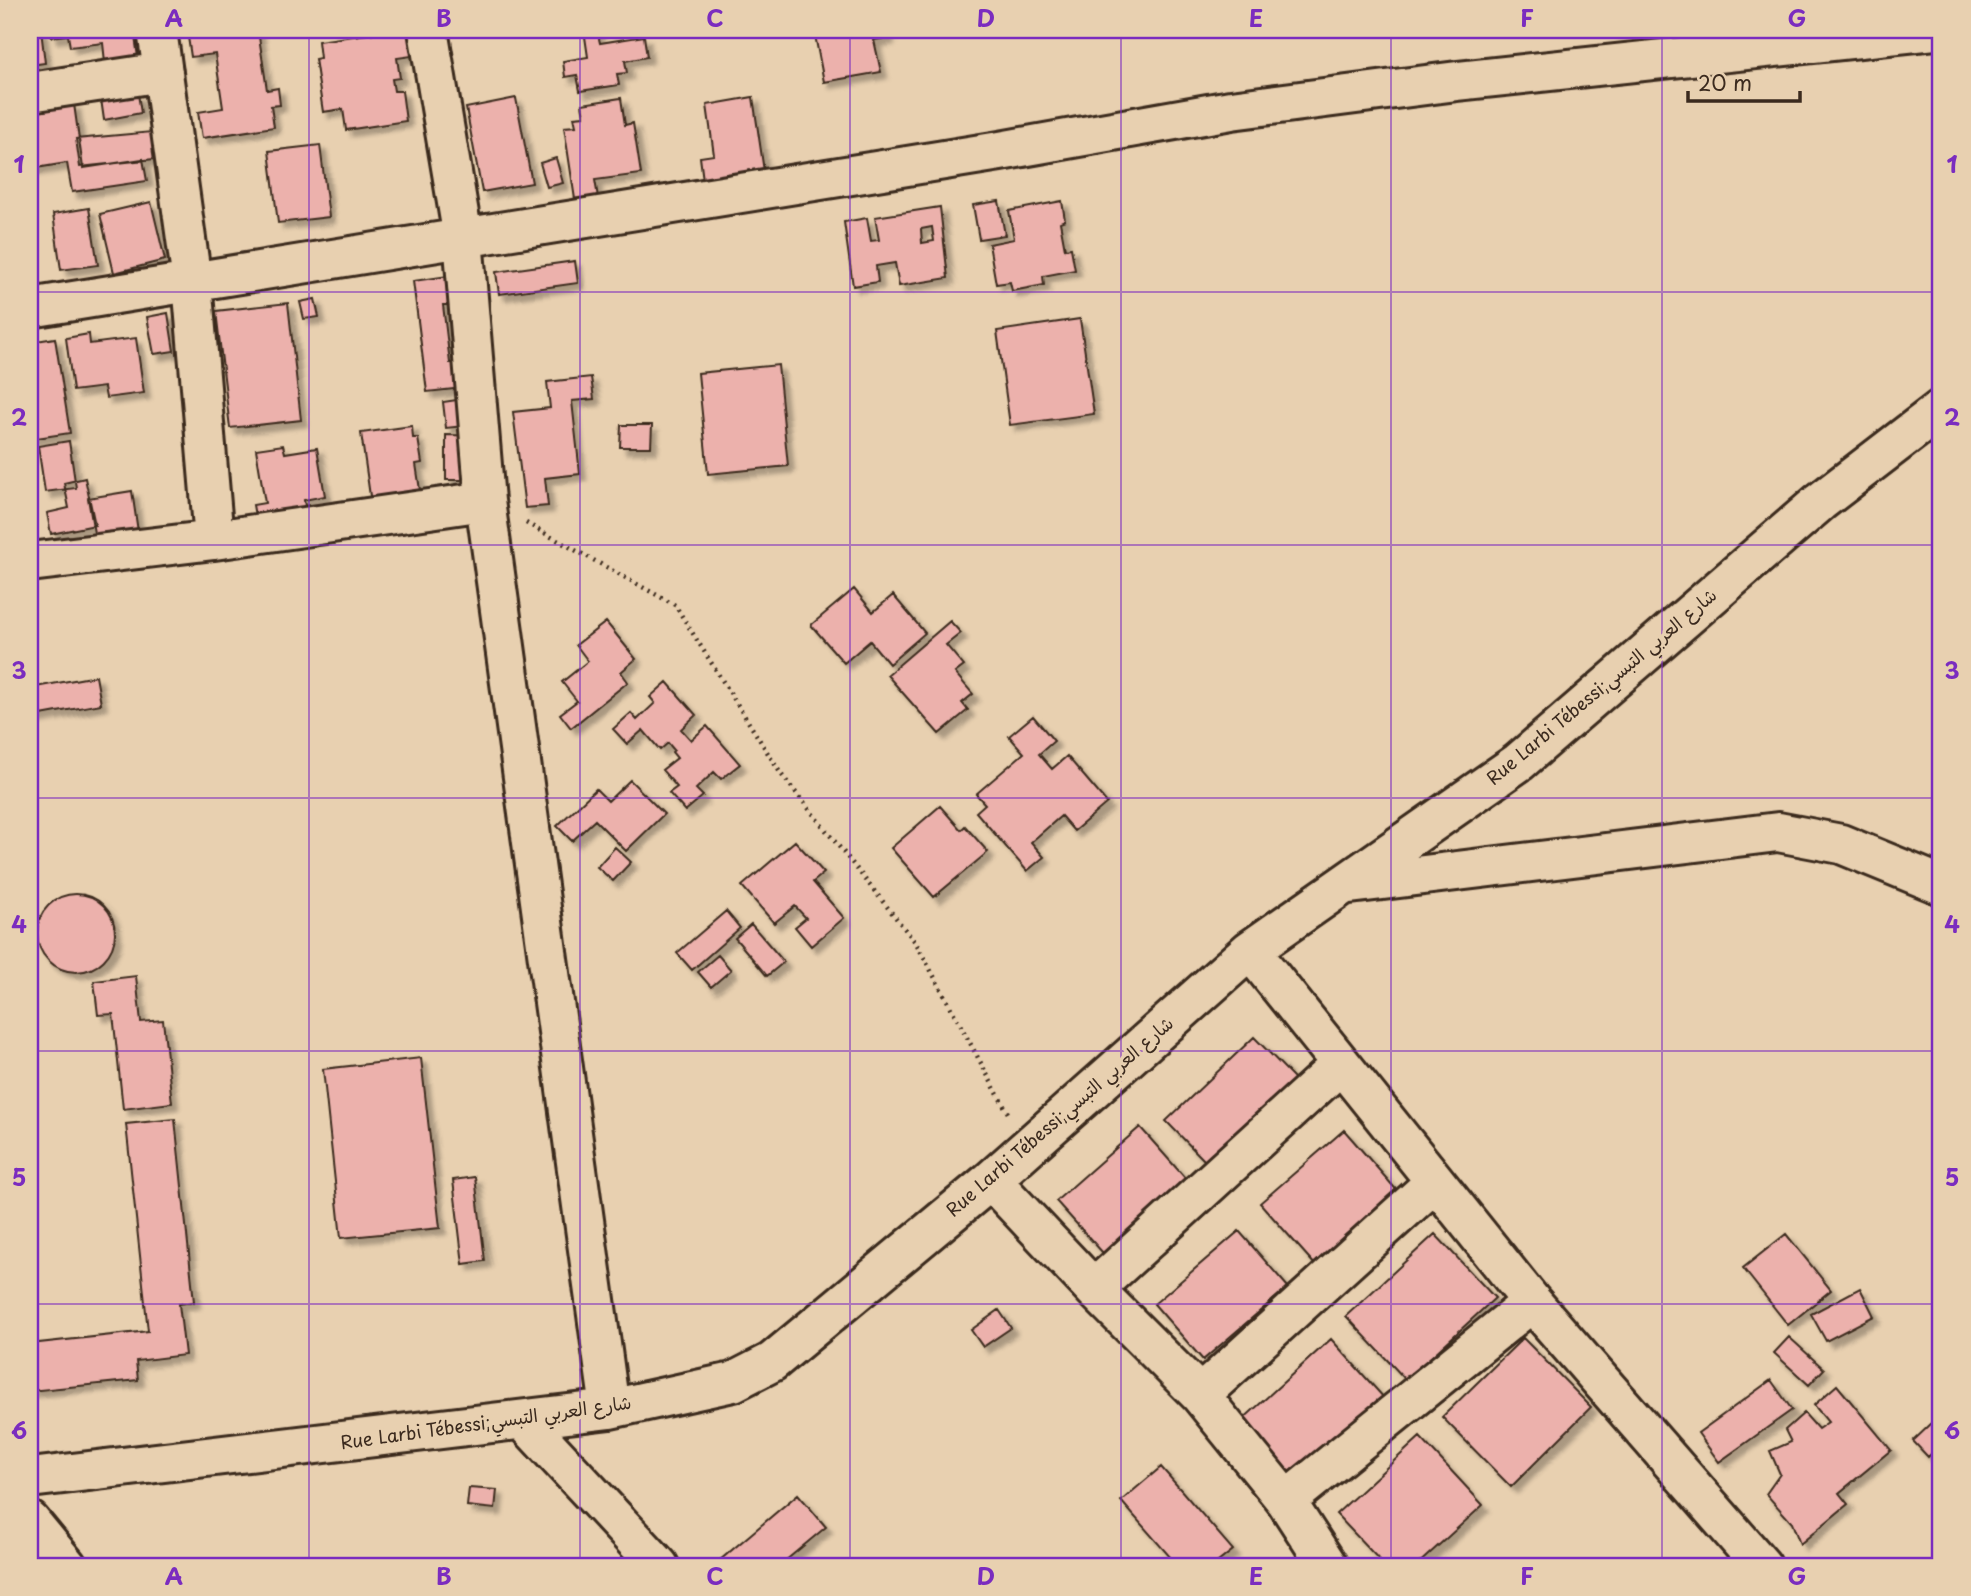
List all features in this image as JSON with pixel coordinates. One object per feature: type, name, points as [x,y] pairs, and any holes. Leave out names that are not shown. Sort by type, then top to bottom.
[{"type":"street","points":[[157,30],[192,282],[214,540]]},
{"type":"street","points":[[428,30],[463,237],[485,501],[610,1409]]},
{"type":"street","points":[[30,308],[1000,151],[1231,110],[1457,81],[1935,30]]},
{"type":"street","points":[[30,92],[163,72]]},
{"type":"street","name":"Rue Larbi Tébessi;شارع العربي التبسي","points":[[30,1478],[610,1409],[733,1382],[772,1363],[991,1180],[1250,950],[1519,762],[1820,502],[1941,410]]},
{"type":"street","points":[[30,562],[214,540],[485,501]]},
{"type":"street","points":[[1344,884],[1778,831],[1841,844],[1941,885]]},
{"type":"street","points":[[1250,950],[1532,1302],[1762,1566]]},
{"type":"street","points":[[1094,1289],[1341,1064]]},
{"type":"street","points":[[991,1180],[1094,1289],[1200,1395],[1286,1501],[1328,1566]]},
{"type":"street","points":[[1200,1395],[1435,1182]]},
{"type":"street","points":[[1286,1501],[1532,1302]]},
{"type":"street","points":[[524,1421],[641,1561]]},
{"type":"street","points":[[30,1521],[67,1566]]},
{"type":"path","points":[[485,501],[675,605],[781,774],[916,943],[1026,1147]]},
{"type":"building","points":[[30,30],[41,30],[45,63],[30,65]]},
{"type":"building","points":[[50,30],[134,30],[138,57],[105,62],[103,43],[70,47],[68,35],[51,37]]},
{"type":"building","points":[[236,30],[258,30],[267,90],[278,88],[280,105],[271,106],[274,127],[202,138],[198,112],[223,108],[215,54],[191,57],[188,37]]},
{"type":"building","points":[[409,30],[412,56],[397,58],[400,78],[392,79],[394,91],[402,91],[406,121],[346,130],[343,109],[323,112],[315,59],[320,58],[318,41]]},
{"type":"building","points":[[584,30],[597,30],[600,43],[644,36],[647,57],[625,61],[627,73],[617,74],[619,85],[580,91],[577,75],[565,77],[563,61],[588,57]]},
{"type":"building","points":[[814,30],[886,30],[888,38],[874,40],[881,72],[824,82]]},
{"type":"building","points":[[138,94],[141,113],[104,120],[101,99]]},
{"type":"building","points":[[753,97],[765,178],[704,188],[700,157],[714,155],[707,105]]},
{"type":"building","points":[[516,98],[532,183],[482,192],[466,108]]},
{"type":"building","points":[[621,98],[625,125],[633,123],[641,174],[595,180],[599,203],[576,206],[564,127],[576,126],[574,117],[584,116],[582,104]]},
{"type":"building","points":[[74,104],[83,168],[143,159],[147,181],[72,192],[67,163],[30,169],[30,111]]},
{"type":"building","points":[[152,132],[154,159],[80,167],[76,139]]},
{"type":"building","points":[[320,145],[329,217],[278,223],[269,151]]},
{"type":"building","points":[[556,158],[563,183],[547,187],[540,163]]},
{"type":"building","points":[[999,201],[1005,235],[979,239],[973,205]]},
{"type":"building","points":[[1062,201],[1065,220],[1060,222],[1065,249],[1071,248],[1075,270],[1043,276],[1044,285],[1012,291],[1010,282],[996,284],[989,244],[1014,239],[1009,211]]},
{"type":"building","points":[[151,202],[165,260],[114,273],[100,214]]},
{"type":"building","points":[[940,207],[948,278],[899,286],[895,263],[876,266],[878,282],[853,286],[844,222],[867,218],[871,241],[879,240],[875,217]],"holes":[[[932,227],[934,241],[922,243],[921,229]]]},
{"type":"building","points":[[89,208],[98,265],[61,270],[53,214]]},
{"type":"building","points":[[575,261],[578,283],[499,294],[496,272]]},
{"type":"building","points":[[449,276],[453,305],[443,305],[450,363],[460,363],[463,388],[427,392],[413,281]]},
{"type":"building","points":[[315,299],[319,317],[304,319],[300,302]]},
{"type":"building","points":[[288,303],[301,420],[230,428],[216,311]]},
{"type":"building","points":[[168,313],[174,351],[154,354],[147,317]]},
{"type":"building","points":[[1080,319],[1094,414],[1010,425],[997,331]]},
{"type":"building","points":[[89,334],[90,344],[136,338],[144,393],[106,398],[104,387],[73,391],[66,338]]},
{"type":"building","points":[[55,338],[70,433],[30,439],[30,342]]},
{"type":"building","points":[[778,365],[788,466],[708,474],[698,373]]},
{"type":"building","points":[[591,377],[594,399],[572,401],[580,474],[545,478],[548,506],[525,508],[513,412],[550,408],[547,382]]},
{"type":"building","points":[[470,398],[473,425],[446,428],[443,402]]},
{"type":"building","points":[[621,425],[652,425],[651,447],[620,447]]},
{"type":"building","points":[[412,426],[413,438],[418,438],[422,463],[416,464],[422,503],[372,510],[361,433]]},
{"type":"building","points":[[446,435],[486,436],[485,480],[446,480]]},
{"type":"building","points":[[69,441],[76,488],[45,492],[38,446]]},
{"type":"building","points":[[283,445],[285,453],[317,448],[325,496],[304,500],[307,519],[257,527],[253,505],[265,503],[256,449]]},
{"type":"building","points":[[85,478],[95,525],[51,534],[47,513],[69,508],[64,483]]},
{"type":"building","points":[[132,491],[140,545],[97,551],[88,498]]},
{"type":"building","points":[[854,589],[873,612],[893,595],[925,633],[889,664],[870,641],[844,663],[811,625]]},
{"type":"building","points":[[950,621],[961,633],[946,645],[964,666],[955,673],[973,694],[962,703],[968,710],[939,734],[887,675]]},
{"type":"building","points":[[606,622],[636,659],[621,672],[628,682],[571,728],[560,714],[577,701],[562,682],[588,661],[576,645]]},
{"type":"building","points":[[96,676],[101,704],[30,717],[30,688]]},
{"type":"building","points":[[667,682],[696,715],[681,729],[691,740],[707,726],[740,764],[721,779],[714,772],[696,789],[703,796],[685,811],[669,793],[677,787],[662,770],[677,758],[668,743],[660,750],[643,730],[627,744],[613,729],[631,713],[637,720],[655,703],[650,697]]},
{"type":"building","points":[[1033,716],[1054,741],[1039,754],[1052,769],[1067,756],[1107,803],[1074,831],[1061,816],[1031,842],[1044,857],[1027,871],[976,812],[985,804],[976,794],[1024,753],[1009,736]]},
{"type":"building","points":[[630,780],[664,814],[626,851],[595,820],[572,841],[557,826],[596,789],[608,801]]},
{"type":"building","points":[[940,806],[961,830],[965,826],[988,852],[934,897],[891,848]]},
{"type":"building","points":[[795,841],[824,873],[813,882],[844,918],[811,946],[795,927],[806,918],[795,906],[774,923],[742,886]]},
{"type":"building","points":[[615,847],[631,862],[613,881],[597,867]]},
{"type":"building","points":[[76,894],[91,897],[108,911],[115,933],[112,948],[98,965],[76,972],[61,969],[44,955],[37,933],[40,918],[54,901]]},
{"type":"building","points":[[726,911],[740,928],[692,970],[677,953]]},
{"type":"building","points":[[751,924],[784,962],[767,976],[735,938]]},
{"type":"building","points":[[718,955],[731,970],[711,987],[698,972]]},
{"type":"building","points":[[136,976],[141,1022],[163,1020],[172,1103],[123,1109],[113,1014],[98,1015],[94,981]]},
{"type":"building","points":[[1254,1037],[1295,1079],[1207,1163],[1166,1121]]},
{"type":"building","points":[[421,1058],[440,1228],[341,1238],[323,1069]]},
{"type":"building","points":[[175,1119],[194,1302],[179,1304],[185,1355],[136,1361],[138,1380],[30,1391],[30,1344],[148,1331],[126,1124]]},
{"type":"building","points":[[1140,1127],[1186,1179],[1103,1253],[1056,1201]]},
{"type":"building","points":[[1344,1130],[1400,1194],[1316,1266],[1260,1203]]},
{"type":"building","points":[[475,1177],[485,1261],[463,1264],[453,1180]]},
{"type":"building","points":[[1239,1231],[1288,1287],[1203,1360],[1154,1304]]},
{"type":"building","points":[[1435,1234],[1495,1298],[1406,1380],[1346,1316]]},
{"type":"building","points":[[1786,1234],[1831,1290],[1788,1325],[1743,1268]]},
{"type":"building","points":[[1860,1288],[1874,1316],[1826,1341],[1811,1314]]},
{"type":"building","points":[[999,1310],[1011,1328],[983,1347],[971,1330]]},
{"type":"building","points":[[1789,1337],[1824,1369],[1809,1385],[1774,1353]]},
{"type":"building","points":[[1523,1338],[1591,1407],[1511,1487],[1442,1417]]},
{"type":"building","points":[[1331,1339],[1385,1399],[1295,1480],[1241,1421]]},
{"type":"building","points":[[1771,1380],[1792,1410],[1719,1462],[1698,1433]]},
{"type":"building","points":[[1837,1385],[1891,1450],[1839,1493],[1848,1504],[1800,1544],[1792,1523],[1766,1494],[1780,1474],[1770,1451],[1791,1442],[1785,1430],[1804,1413],[1818,1429],[1828,1422],[1814,1405]]},
{"type":"building","points":[[1933,1422],[1941,1431],[1941,1444],[1928,1457],[1913,1441]]},
{"type":"building","points":[[1420,1437],[1483,1505],[1416,1566],[1385,1566],[1336,1514]]},
{"type":"building","points":[[1161,1467],[1233,1550],[1213,1566],[1178,1566],[1121,1501]]},
{"type":"building","points":[[469,1488],[497,1490],[495,1509],[467,1506]]},
{"type":"building","points":[[798,1494],[826,1527],[779,1566],[723,1566],[719,1561]]}]
